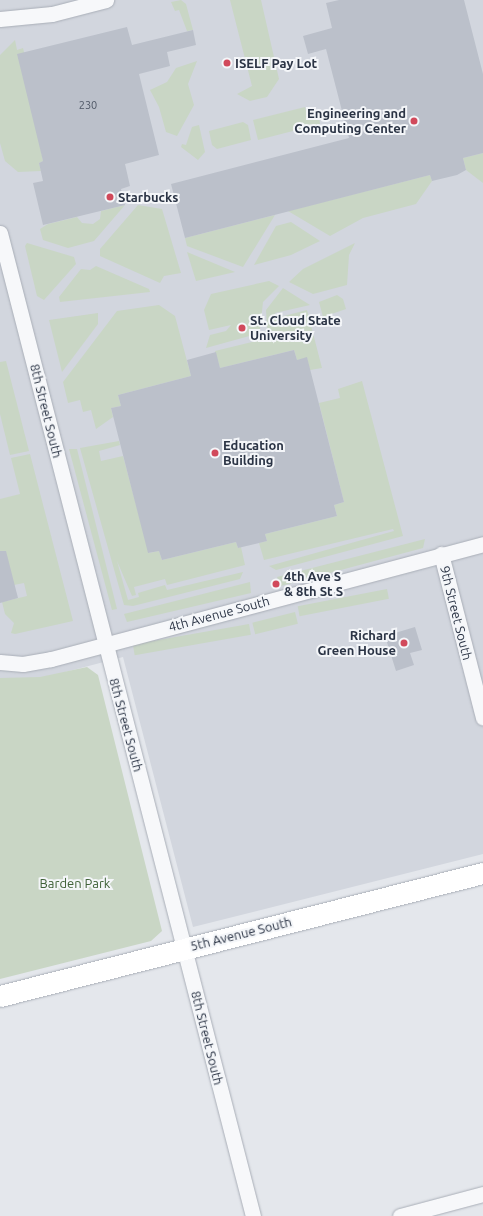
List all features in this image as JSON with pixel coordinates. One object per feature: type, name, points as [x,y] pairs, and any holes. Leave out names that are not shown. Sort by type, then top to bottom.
[{"type":"street","points":[[0,20],[52,14],[106,0]]},
{"type":"street","name":"8th Street South","points":[[0,233],[253,1216]]},
{"type":"street","name":"4th Avenue South","points":[[0,662],[33,663],[106,645],[441,554],[483,544]]},
{"type":"street","name":"9th Street South","points":[[441,554],[483,718]]},
{"type":"street","name":"5th Avenue South","points":[[0,996],[483,873]]},
{"type":"street","points":[[400,1216],[483,1194]]},
{"type":"shaded area","name":"St. Cloud State University","points":[[0,0],[483,0],[483,854],[193,927],[123,657],[0,689]]},
{"type":"green space","points":[[181,0],[186,4],[193,30],[187,31],[179,10],[175,11],[171,2]]},
{"type":"green space","points":[[230,0],[261,0],[279,79],[267,97],[250,101],[237,94],[252,86]]},
{"type":"green space","points":[[15,40],[17,50],[23,48],[24,52],[43,161],[39,163],[41,171],[18,172],[5,161],[0,143],[0,55]]},
{"type":"green space","points":[[197,61],[188,84],[194,105],[177,136],[166,132],[159,107],[150,90],[167,82],[176,68]]},
{"type":"green space","points":[[305,107],[308,118],[319,116],[320,124],[258,140],[253,120]]},
{"type":"green space","points":[[243,122],[248,125],[251,140],[217,149],[212,145],[209,131]]},
{"type":"green space","points":[[199,125],[205,152],[198,160],[181,147],[182,144],[186,145],[192,127]]},
{"type":"green space","points":[[483,153],[483,183],[466,170],[463,158]]},
{"type":"green space","points":[[430,175],[432,181],[416,204],[363,218],[330,236],[288,211]]},
{"type":"green space","points":[[125,205],[94,241],[68,248],[43,240],[40,229],[48,224],[77,217],[82,223],[93,224],[100,219],[101,211]]},
{"type":"green space","points":[[138,205],[162,209],[181,273],[164,276],[160,283],[100,256],[100,249]]},
{"type":"green space","points":[[275,215],[243,267],[187,246],[185,238]]},
{"type":"green space","points":[[291,222],[320,241],[291,255],[254,265],[276,226]]},
{"type":"green space","points":[[27,243],[74,257],[76,264],[44,300],[37,296],[25,246]]},
{"type":"green space","points":[[355,243],[349,255],[347,285],[313,294],[289,282],[303,269]]},
{"type":"green space","points":[[187,252],[235,272],[196,281]]},
{"type":"green space","points":[[96,266],[149,289],[150,292],[60,302],[59,297],[81,269],[90,270]]},
{"type":"green space","points":[[269,281],[279,286],[263,302],[260,330],[253,335],[206,348],[210,335],[226,331],[231,325],[209,330],[204,310],[211,294]]},
{"type":"green space","points":[[283,288],[310,305],[275,313],[276,318],[307,310],[322,368],[310,370],[307,358],[297,360],[294,350],[220,368],[215,351],[256,341],[263,336],[267,328],[266,310]]},
{"type":"green space","points":[[337,295],[343,299],[346,309],[323,317],[319,302]]},
{"type":"green space","points":[[159,305],[175,316],[191,376],[118,395],[121,406],[111,408],[113,417],[96,429],[91,410],[83,412],[80,400],[68,403],[63,382],[117,311]]},
{"type":"green space","points":[[98,313],[98,324],[62,372],[49,320]]},
{"type":"green space","points":[[6,361],[29,451],[10,455],[0,414],[0,362]]},
{"type":"green space","points":[[362,381],[403,536],[276,570],[269,566],[394,531],[393,529],[264,560],[259,543],[267,541],[265,534],[337,516],[334,505],[344,502],[319,403],[340,398],[338,389]]},
{"type":"green space","points":[[119,441],[120,445],[99,451],[101,461],[123,456],[149,553],[159,551],[162,560],[236,542],[238,548],[241,547],[245,565],[167,585],[165,579],[134,587],[136,595],[132,596],[117,561],[128,600],[139,597],[138,593],[165,585],[167,590],[243,572],[240,579],[133,606],[124,605],[80,448]]},
{"type":"green space","points":[[69,449],[77,449],[117,609],[112,610]]},
{"type":"green space","points":[[30,454],[73,621],[15,634],[11,633],[14,623],[5,614],[2,602],[27,596],[24,583],[14,585],[0,568],[0,499],[20,494],[11,458]]},
{"type":"green space","points":[[425,539],[423,548],[281,586],[277,577]]},
{"type":"green space","points":[[250,582],[251,593],[127,622],[124,614]]},
{"type":"green space","points":[[387,589],[389,599],[300,616],[298,606]]},
{"type":"green space","points":[[295,612],[298,624],[255,634],[252,623]]},
{"type":"green space","points":[[249,624],[251,635],[135,655],[133,644]]},
{"type":"green space","name":"Barden Park","points":[[87,667],[98,675],[162,931],[151,941],[0,979],[0,678],[40,677]]},
{"type":"building","name":"Engineering and Computing Center","points":[[339,0],[464,0],[483,74],[483,153],[463,158],[466,170],[457,175],[432,181],[430,175],[185,238],[171,184],[349,138],[326,49],[308,54],[303,36],[332,28],[326,3]]},
{"type":"building","points":[[127,27],[132,45],[193,30],[196,45],[167,52],[170,66],[139,74],[159,155],[125,164],[130,186],[121,189],[125,205],[43,225],[33,183],[43,181],[39,163],[43,161],[17,54]]},
{"type":"building","name":"Education Building","points":[[294,350],[297,360],[307,357],[344,502],[334,505],[337,516],[265,534],[267,541],[238,548],[236,542],[162,560],[159,551],[148,553],[111,408],[121,406],[118,395],[191,376],[187,360],[216,352],[220,368]]},
{"type":"building","points":[[0,551],[6,551],[18,598],[0,603]]},
{"type":"building","name":"Richard Green House","points":[[415,627],[422,650],[410,653],[414,665],[396,671],[385,636]]},
{"type":"place","name":"ISELF Pay Lot","points":[[227,63]]},
{"type":"place","name":"Engineering and Computing Center","points":[[414,121]]},
{"type":"place","name":"Starbucks","points":[[110,197]]},
{"type":"place","name":"St. Cloud State University","points":[[242,328]]},
{"type":"place","name":"Education Building","points":[[215,453]]},
{"type":"place","name":"4th Ave S & 8th St S","points":[[276,584]]},
{"type":"place","name":"Richard Green House","points":[[404,643]]}]
